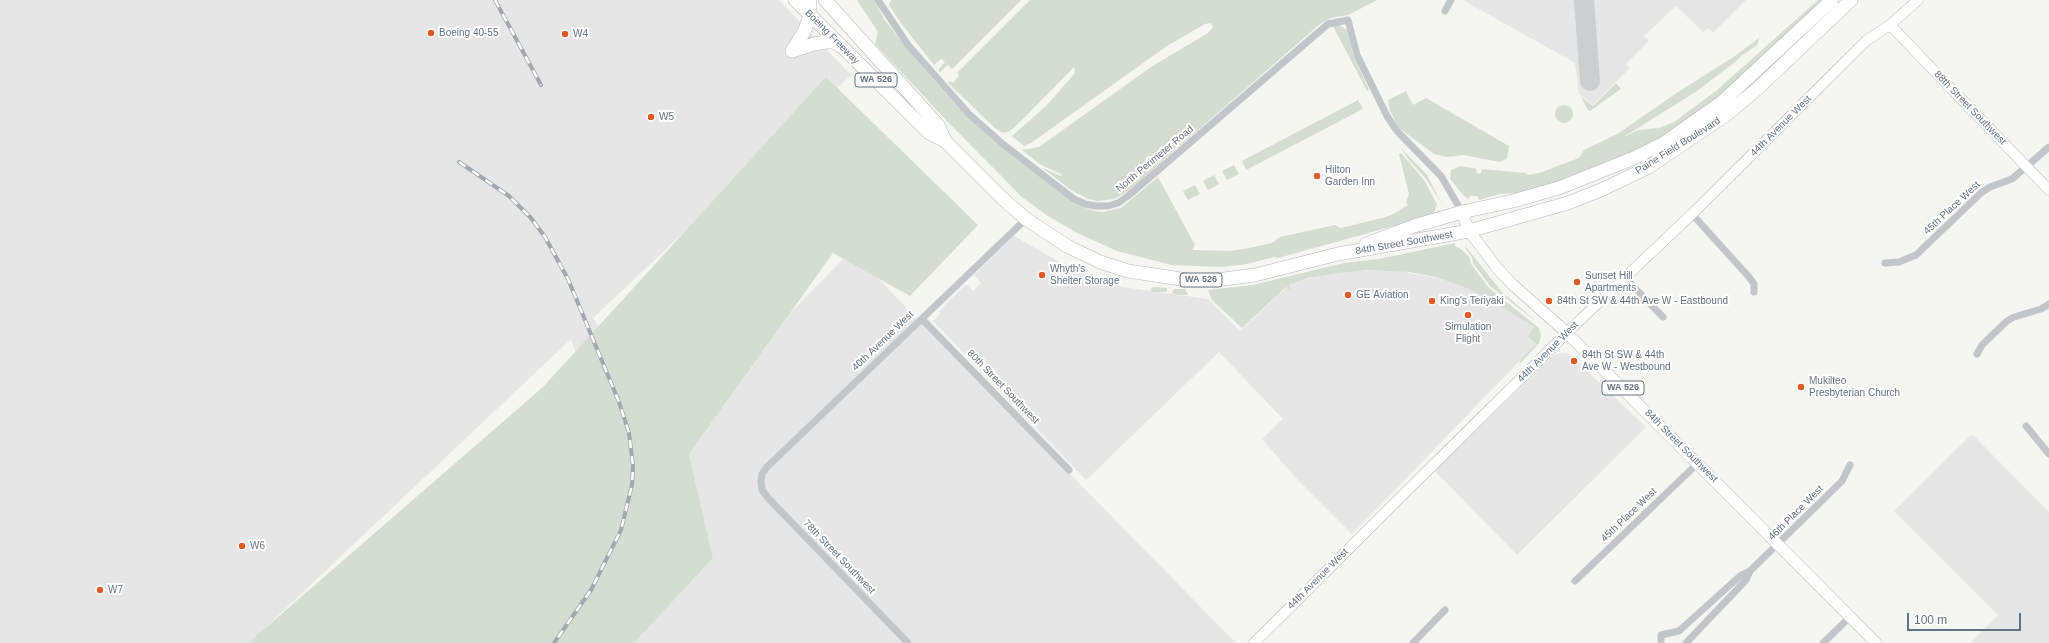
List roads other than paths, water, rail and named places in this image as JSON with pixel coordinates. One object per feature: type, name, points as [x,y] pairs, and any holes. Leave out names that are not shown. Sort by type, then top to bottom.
[{"type":"highway","name":"Boeing Freeway","points":[[795,0],[929,132],[945,141]]},
{"type":"highway","points":[[810,0],[810,16],[804,32],[792,51],[814,44],[827,42],[834,42],[845,50]]},
{"type":"highway","name":"Boeing Freeway","points":[[825,0],[938,125],[945,141]]},
{"type":"highway","name":"Paine Field Boulevard","points":[[1462,212],[1513,201],[1559,188],[1605,171],[1664,143],[1722,102],[1832,0]]},
{"type":"highway","name":"Paine Field Boulevard","points":[[1470,231],[1568,203],[1601,190],[1648,168],[1726,115],[1757,89],[1851,0]]},
{"type":"highway","name":"84th Street Southwest","points":[[945,141],[1026,220],[1067,246],[1100,262],[1128,271],[1188,280],[1216,280],[1255,275],[1338,254],[1470,231]]},
{"type":"highway","name":"84th Street Southwest","points":[[1338,254],[1414,226],[1462,212]]},
{"type":"main road","name":"84th Street Southwest","points":[[1462,212],[1470,231],[1507,278],[1567,333],[1876,643]]},
{"type":"street","name":"North Perimeter Road","points":[[878,0],[908,45],[969,114],[1004,145],[1074,199],[1085,204],[1096,206],[1113,204],[1128,196],[1328,24],[1348,20]]},
{"type":"street","points":[[1445,11],[1451,0]]},
{"type":"street","name":"44th Avenue West","points":[[1254,643],[1567,333],[1692,214],[1867,40],[1890,25],[1918,0]]},
{"type":"street","name":"84th Street Southwest","points":[[1348,20],[1358,55],[1387,116],[1404,138],[1441,176],[1462,212]]},
{"type":"street","name":"88th Street Southwest","points":[[1890,25],[2049,190]]},
{"type":"street","name":"45th Place West","points":[[1885,263],[1899,262],[1916,255],[1986,189],[2012,179],[2027,168],[2049,147]]},
{"type":"street","points":[[1692,214],[1750,277],[1754,284],[1754,292]]},
{"type":"street","name":"40th Avenue West","points":[[761,482],[762,474],[767,467],[1026,220]]},
{"type":"street","points":[[1625,278],[1663,317]]},
{"type":"street","points":[[1977,354],[1982,345],[2007,321],[2014,317],[2041,309],[2049,304]]},
{"type":"street","name":"80th Street Southwest","points":[[922,318],[1069,470]]},
{"type":"street","points":[[2026,426],[2049,454]]},
{"type":"street","name":"45th Place West","points":[[1575,581],[1698,463]]},
{"type":"street","name":"46th Place West","points":[[1661,643],[1661,635],[1679,631],[1740,576],[1750,571],[1842,481],[1850,465]]},
{"type":"street","name":"78th Street Southwest","points":[[761,482],[762,490],[769,499],[908,643]]},
{"type":"street","name":"46th Place West","points":[[1686,643],[1746,580],[1750,571]]},
{"type":"street","points":[[1413,643],[1446,610]]},
{"type":"street","points":[[1823,643],[1850,617]]},
{"type":"railway","points":[[495,0],[541,85]]},
{"type":"railway","points":[[459,162],[509,196],[531,218],[545,237],[568,279],[619,402],[629,433],[633,466],[632,485],[621,530],[591,590],[554,643]]},
{"type":"place","name":"Boeing 40-55","points":[[431,33]]},
{"type":"place","name":"W4","points":[[565,34]]},
{"type":"place","name":"W5","points":[[651,117]]},
{"type":"place","name":"Hilton Garden Inn","points":[[1317,176]]},
{"type":"place","name":"Whyth's Shelter Storage","points":[[1042,275]]},
{"type":"place","name":"Sunset Hill Apartments","points":[[1577,282]]},
{"type":"place","name":"GE Aviation","points":[[1348,295]]},
{"type":"place","name":"King's Teriyaki","points":[[1432,301]]},
{"type":"place","name":"84th St SW & 44th Ave W - Eastbound","points":[[1549,301]]},
{"type":"place","name":"Simulation Flight","points":[[1468,315]]},
{"type":"place","name":"84th St SW & 44th Ave W - Westbound","points":[[1574,361]]},
{"type":"place","name":"Mukilteo Presbyterian Church","points":[[1801,387]]},
{"type":"place","name":"W6","points":[[242,546]]},
{"type":"place","name":"W7","points":[[100,590]]}]
